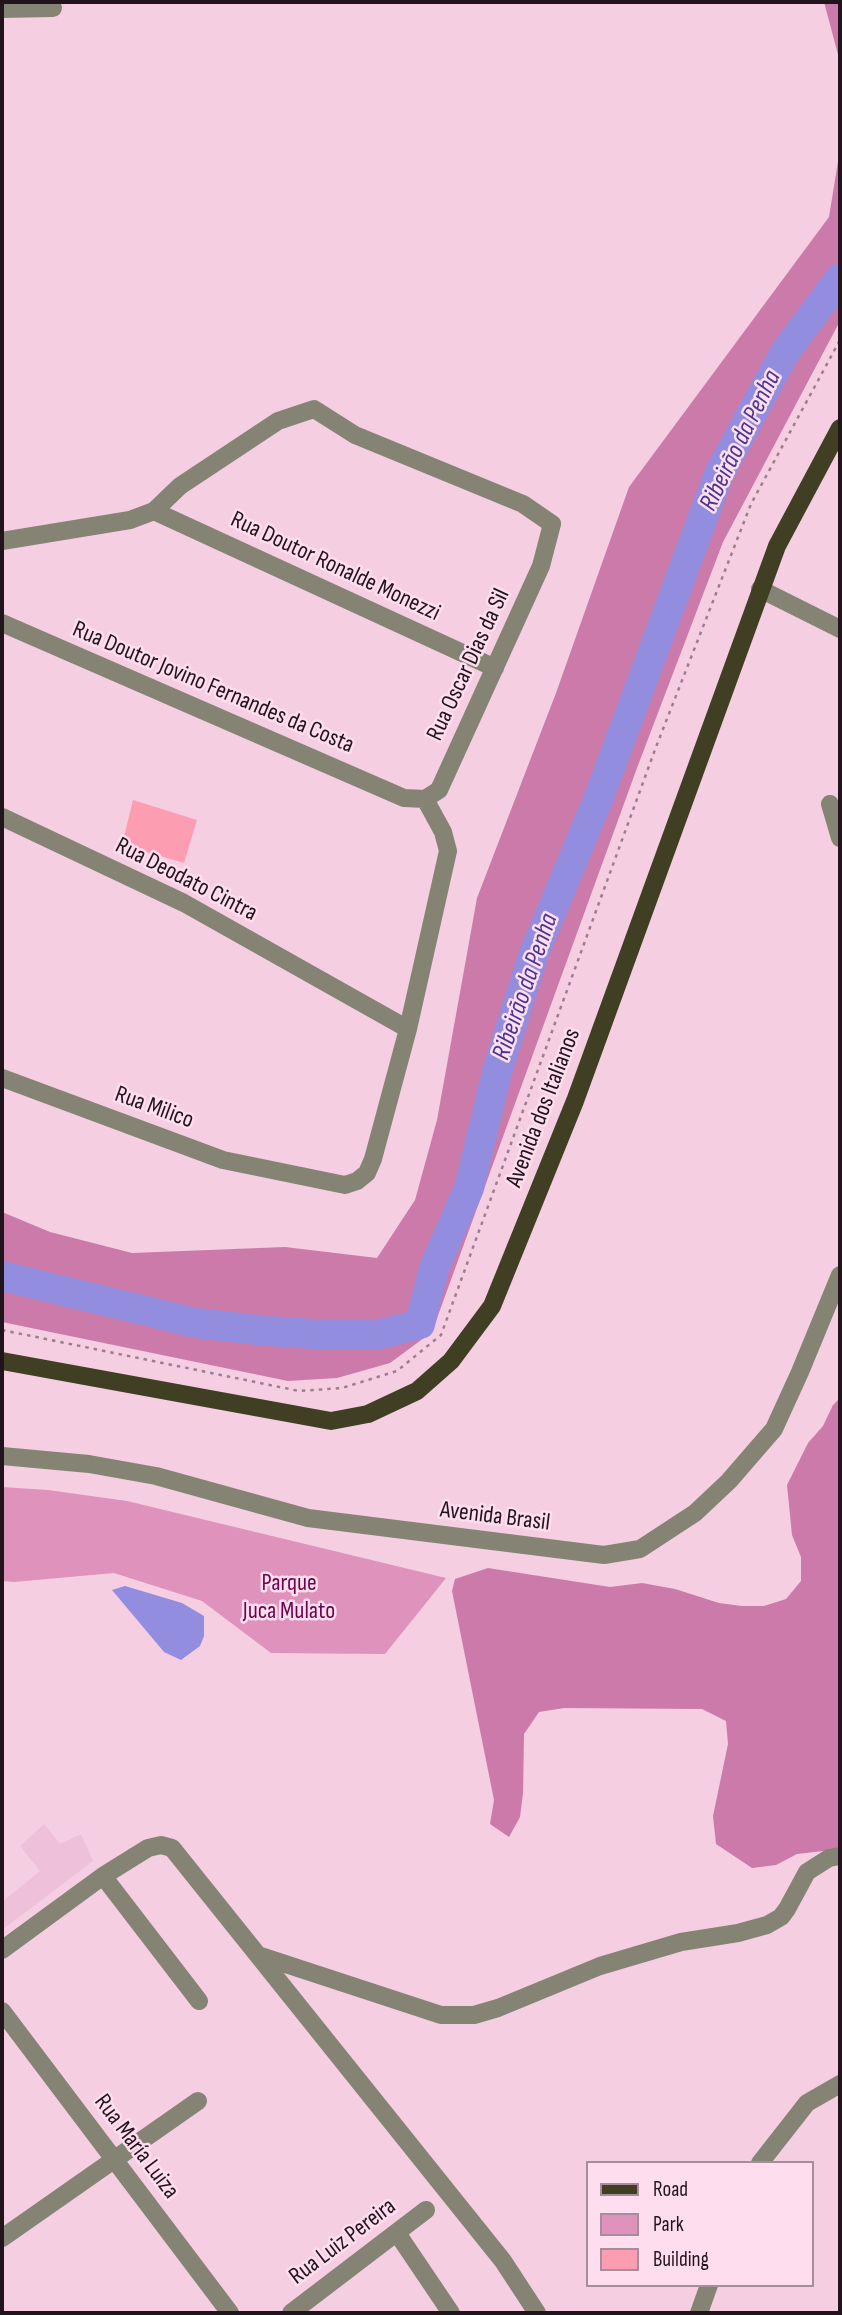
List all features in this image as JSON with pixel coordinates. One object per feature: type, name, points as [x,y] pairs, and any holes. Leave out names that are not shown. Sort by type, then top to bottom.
[{"type":"main road","name":"Avenida dos Italianos","points":[[2,1362],[331,1421],[368,1413],[417,1391],[451,1362],[492,1306],[575,1101],[777,546],[840,428]]},
{"type":"street","points":[[2,9],[51,5]]},
{"type":"street","name":"Rua Oscar Dias da Sil","points":[[154,511],[180,486],[278,421],[314,409],[355,435],[523,504],[552,524],[541,566],[439,790],[425,799]]},
{"type":"street","points":[[2,541],[130,520],[154,511]]},
{"type":"street","name":"Rua Doutor Ronalde Monezzi","points":[[154,511],[495,668]]},
{"type":"street","points":[[760,589],[840,629]]},
{"type":"street","name":"Rua Doutor Jovino Fernandes da Costa","points":[[2,623],[404,798],[425,799]]},
{"type":"street","name":"Rua Milico","points":[[2,1078],[223,1160],[345,1185],[357,1181],[367,1173],[373,1159],[408,1029],[447,851],[443,832],[425,799]]},
{"type":"street","points":[[830,804],[840,838]]},
{"type":"street","name":"Rua Deodato Cintra","points":[[2,817],[184,903],[408,1029]]},
{"type":"street","name":"Avenida Brasil","points":[[2,1456],[89,1464],[156,1476],[308,1518],[604,1555],[640,1549],[695,1513],[729,1481],[774,1429],[840,1275]]},
{"type":"street","points":[[2,1950],[103,1875],[148,1848],[161,1845],[172,1848],[503,2261],[537,2313]]},
{"type":"street","points":[[258,1955],[441,2015],[474,2014],[498,2008],[600,1966],[681,1942],[767,1925],[781,1917],[807,1872],[829,1858],[840,1856]]},
{"type":"street","points":[[103,1875],[199,2001]]},
{"type":"street","name":"Rua María Luiza","points":[[2,2011],[230,2313]]},
{"type":"street","points":[[762,2161],[807,2103],[840,2084]]},
{"type":"street","points":[[2,2238],[198,2101]]},
{"type":"street","name":"Rua Luiz Pereira","points":[[290,2313],[426,2210]]},
{"type":"street","points":[[397,2233],[451,2313]]},
{"type":"path","points":[[2,1330],[299,1391],[342,1388],[397,1371],[441,1335],[656,747],[751,504],[840,340]]},
{"type":"shaded area","points":[[824,2],[840,2],[840,62]]},
{"type":"shaded area","points":[[840,149],[840,321],[723,542],[637,768],[432,1332],[390,1363],[337,1378],[288,1381],[2,1322],[2,1212],[50,1232],[132,1253],[285,1247],[377,1258],[415,1200],[437,1120],[477,898],[556,693],[629,487],[829,217]]},
{"type":"shaded area","points":[[840,1398],[840,1849],[797,1854],[776,1865],[752,1868],[716,1844],[713,1816],[728,1744],[726,1721],[702,1709],[564,1708],[539,1712],[524,1734],[520,1817],[509,1837],[490,1824],[494,1800],[452,1591],[455,1579],[488,1568],[610,1587],[642,1583],[675,1589],[719,1603],[742,1606],[764,1606],[786,1599],[801,1581],[801,1557],[792,1535],[787,1485],[808,1443],[823,1426],[833,1405]]},
{"type":"shaded area","points":[[125,1586],[182,1603],[204,1616],[204,1636],[200,1646],[181,1660],[164,1652],[112,1590]]},
{"type":"shaded area","points":[[44,1824],[60,1844],[81,1834],[93,1861],[2,1930],[2,1902],[40,1871],[20,1846]]},
{"type":"green space","name":"Parque Juca Mulato","points":[[2,1487],[48,1490],[127,1501],[446,1578],[385,1654],[271,1653],[202,1601],[114,1573],[2,1581]]},
{"type":"building","points":[[133,800],[197,820],[184,863],[122,845]]},
{"type":"waterway","name":"Ribeirão da Penha","points":[[2,1276],[196,1323],[328,1335],[380,1334],[420,1324],[434,1268],[469,1188],[497,1072],[533,956],[599,797],[719,474],[785,352],[840,278]]}]
